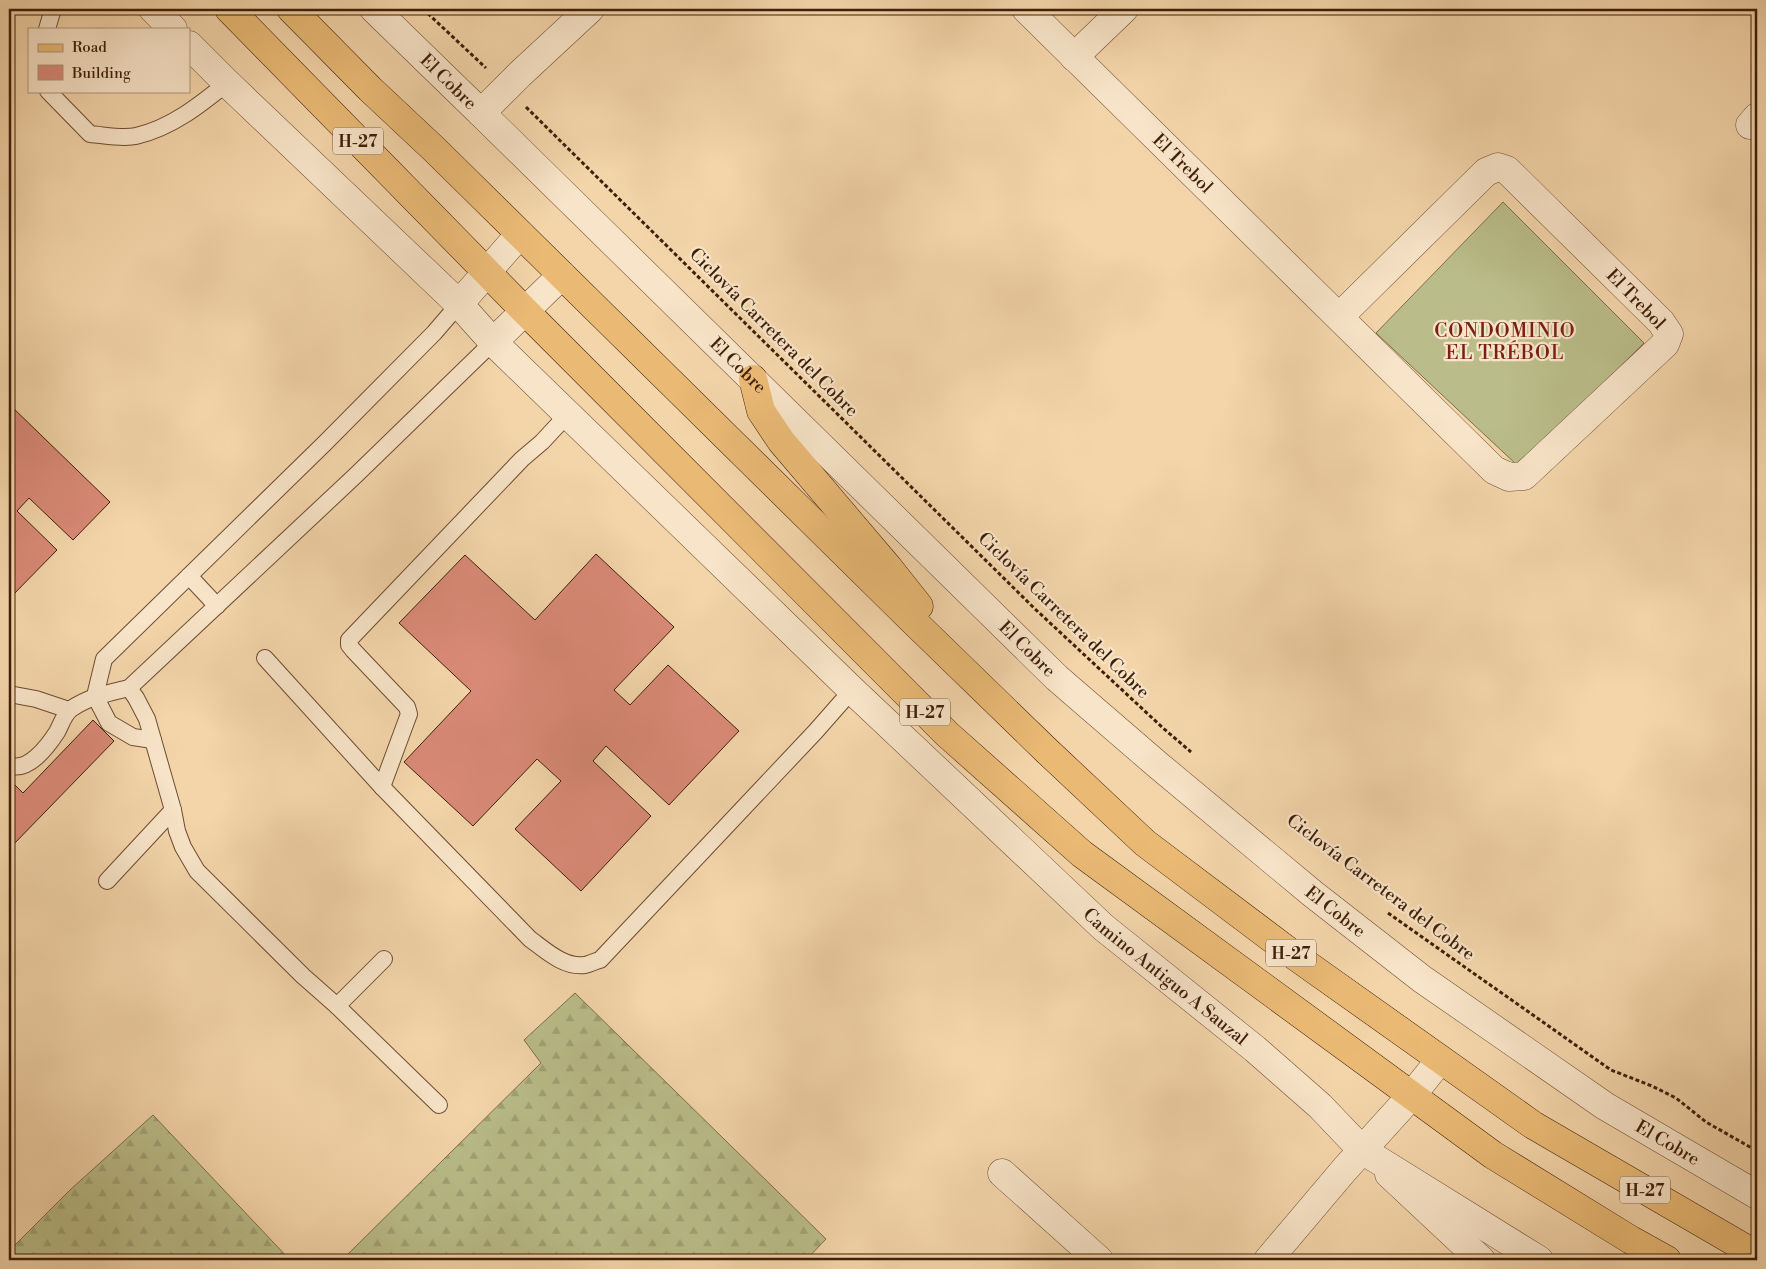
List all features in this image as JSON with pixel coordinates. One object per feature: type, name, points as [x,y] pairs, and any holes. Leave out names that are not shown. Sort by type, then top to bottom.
[{"type":"main road","name":"H-27","points":[[229,9],[486,272],[947,734],[1082,854],[1493,1155],[1631,1240],[1668,1260]]},
{"type":"main road","name":"H-27","points":[[291,9],[370,89],[435,150],[957,663],[1145,843],[1295,956],[1533,1125],[1757,1255]]},
{"type":"main road","points":[[753,379],[761,411],[781,441],[888,567],[922,610],[957,663]]},
{"type":"street","points":[[153,9],[172,28]]},
{"type":"street","name":"El Cobre","points":[[374,9],[1057,678],[1159,766],[1313,894],[1422,979],[1605,1106],[1757,1195]]},
{"type":"street","points":[[481,114],[590,9]]},
{"type":"street","name":"El Trebol","points":[[1026,9],[1494,470],[1509,477],[1524,476],[1664,344],[1669,334],[1661,322],[1507,170],[1498,167],[1486,172],[1339,317]]},
{"type":"street","points":[[1074,58],[1124,9]]},
{"type":"street","name":"Camino Antiguo A Sauzal","points":[[190,46],[459,304],[493,342],[852,690],[1103,927],[1255,1049],[1320,1106],[1362,1150],[1481,1260]]},
{"type":"street","points":[[459,304],[520,234]]},
{"type":"street","points":[[493,342],[562,275]]},
{"type":"street","points":[[1268,1260],[1362,1150],[1412,1095],[1440,1060]]},
{"type":"street","points":[[1362,1150],[1539,1260]]},
{"type":"street","points":[[1002,1173],[1099,1260]]},
{"type":"lane","points":[[47,28],[53,9]]},
{"type":"lane","points":[[49,92],[90,134],[136,136],[171,123],[203,102],[227,83]]},
{"type":"lane","points":[[153,740],[133,737],[109,723],[95,696],[104,659],[339,429],[434,333],[459,304]]},
{"type":"lane","points":[[9,765],[14,768],[29,763],[44,750],[69,710],[95,696],[129,688],[493,342]]},
{"type":"lane","points":[[382,787],[409,714],[407,707],[353,650],[348,640],[522,459],[542,442],[568,414]]},
{"type":"lane","points":[[190,576],[217,606]]},
{"type":"lane","points":[[265,658],[382,787],[530,939],[555,957],[571,964],[584,965],[600,960],[816,731],[852,690]]},
{"type":"lane","points":[[129,688],[147,719],[173,810],[177,831],[183,847],[197,871],[303,976],[337,1006],[439,1105]]},
{"type":"lane","points":[[9,694],[36,699],[69,710]]},
{"type":"lane","points":[[107,881],[173,810]]},
{"type":"lane","points":[[337,1006],[384,959]]},
{"type":"path","name":"Ciclovía Carretera del Cobre","points":[[423,9],[507,88],[1034,608],[1156,722],[1194,754]]},
{"type":"path","name":"Ciclovía Carretera del Cobre","points":[[1382,909],[1611,1070],[1652,1086],[1676,1098],[1706,1122],[1757,1151]]},
{"type":"green space","points":[[1503,202],[1644,343],[1519,467],[1376,333]]},
{"type":"green space","points":[[575,993],[826,1239],[806,1260],[342,1260],[541,1063],[524,1040]]},
{"type":"green space","points":[[153,1115],[290,1260],[9,1260],[9,1241],[14,1246],[70,1190]]},
{"type":"building","points":[[9,404],[110,502],[73,540],[29,498],[17,511],[57,550],[9,599]]},
{"type":"building","points":[[596,554],[674,627],[614,690],[630,705],[668,665],[739,731],[669,805],[606,746],[593,761],[651,816],[581,891],[515,829],[561,781],[537,759],[473,826],[404,762],[471,691],[399,623],[465,555],[535,620]]},
{"type":"building","points":[[93,720],[114,741],[11,847],[9,845],[9,779],[23,793]]},
{"type":"district","name":"CONDOMINIO EL TRÉBOL","points":[[1505,341]]}]
